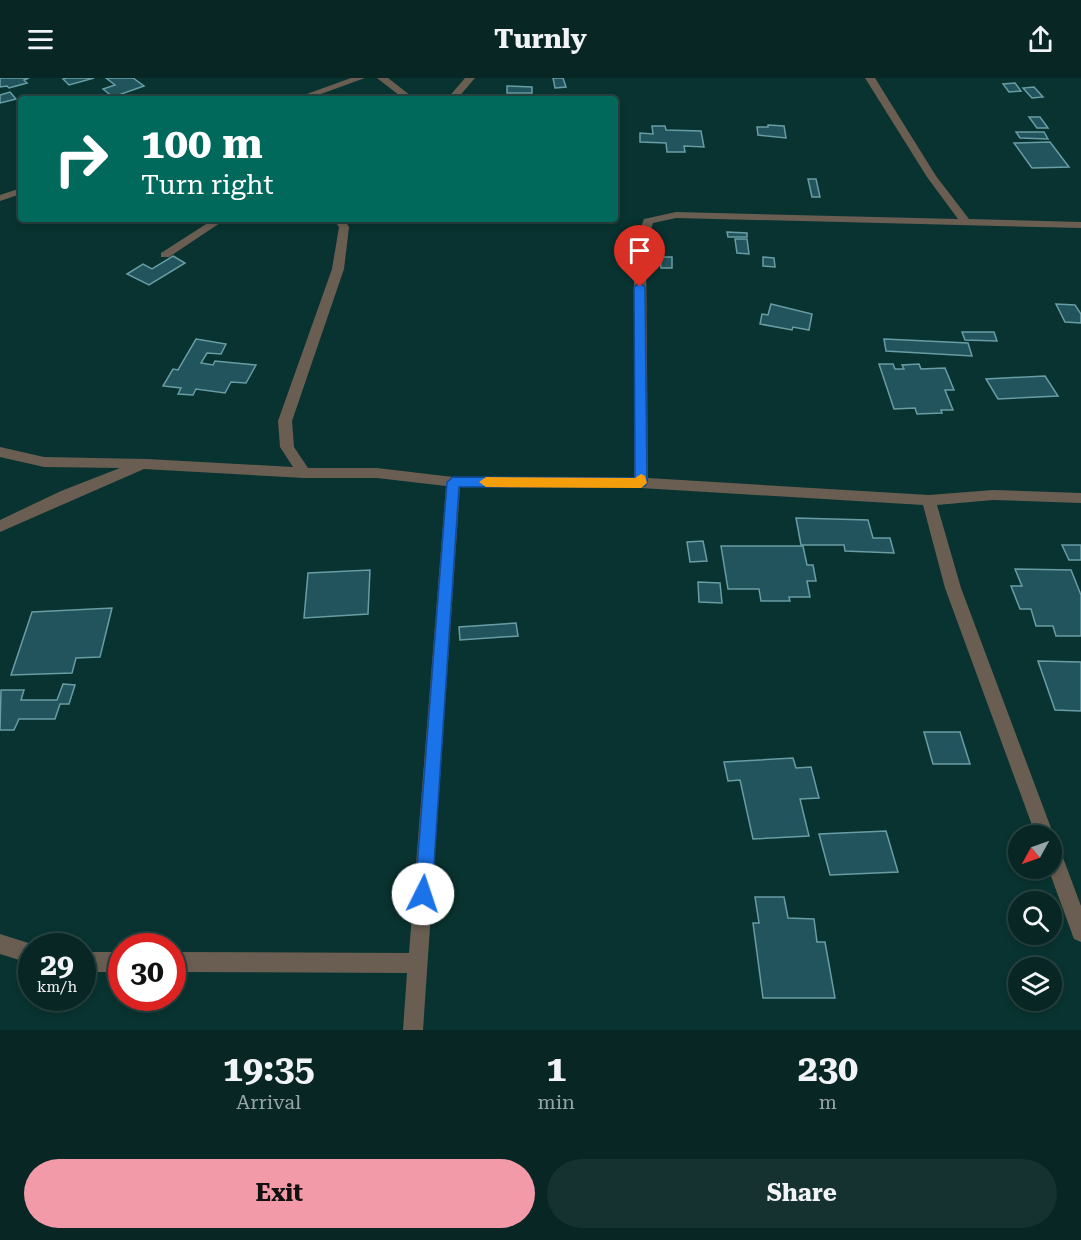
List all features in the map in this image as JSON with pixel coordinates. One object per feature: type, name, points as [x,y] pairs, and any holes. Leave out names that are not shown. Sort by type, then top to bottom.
[{"type":"street","points":[[307,96],[360,78]]},
{"type":"street","points":[[382,78],[406,96]]},
{"type":"street","points":[[455,96],[470,78]]},
{"type":"street","points":[[870,78],[932,177],[964,221]]},
{"type":"street","points":[[0,198],[18,192]]},
{"type":"street","points":[[641,483],[640,244],[648,221],[676,215],[1081,225]]},
{"type":"street","points":[[165,255],[216,222]]},
{"type":"street","points":[[304,473],[287,447],[285,421],[338,269],[344,228],[340,222]]},
{"type":"street","points":[[0,452],[44,462],[147,464],[304,473],[377,473],[453,482],[641,483],[929,500],[993,495],[1081,498]]},
{"type":"street","points":[[0,526],[66,495],[147,464]]},
{"type":"street","points":[[413,1030],[453,482]]},
{"type":"street","points":[[929,500],[953,588],[1041,825]]},
{"type":"street","points":[[1062,879],[1081,932]]},
{"type":"street","points":[[0,944],[18,950]]},
{"type":"street","points":[[186,962],[418,963]]},
{"type":"building","points":[[0,78],[29,78],[24,80],[27,83],[9,88],[0,87]]},
{"type":"building","points":[[94,78],[69,85],[63,79]]},
{"type":"building","points":[[106,78],[133,78],[144,86],[116,96],[112,96],[103,89],[115,85]]},
{"type":"building","points":[[553,78],[563,78],[566,87],[555,88]]},
{"type":"building","points":[[1015,83],[1021,91],[1009,92],[1003,84]]},
{"type":"building","points":[[507,86],[532,87],[532,93],[507,93]]},
{"type":"building","points":[[1034,87],[1043,97],[1032,98],[1023,88]]},
{"type":"building","points":[[10,92],[16,99],[0,103],[0,95]]},
{"type":"building","points":[[1029,117],[1040,117],[1048,128],[1037,128]]},
{"type":"building","points":[[768,125],[784,126],[786,138],[758,135],[757,127],[768,127]]},
{"type":"building","points":[[652,126],[665,126],[666,130],[701,131],[704,147],[684,146],[685,152],[667,152],[666,143],[640,142],[640,133],[653,134]]},
{"type":"building","points":[[1016,132],[1044,132],[1048,139],[1020,138]]},
{"type":"building","points":[[1050,142],[1069,167],[1032,168],[1014,143]]},
{"type":"building","points":[[808,179],[816,179],[820,197],[812,197]]},
{"type":"building","points":[[727,232],[747,233],[747,237],[728,237]]},
{"type":"building","points":[[735,239],[747,239],[749,254],[737,253]]},
{"type":"building","points":[[173,256],[185,263],[149,285],[127,274],[143,264],[152,269]]},
{"type":"building","points":[[660,257],[672,257],[672,268],[661,268]]},
{"type":"building","points":[[763,257],[774,258],[775,267],[763,266]]},
{"type":"building","points":[[771,304],[812,314],[809,330],[793,327],[792,330],[760,324],[762,314],[768,315]]},
{"type":"building","points":[[1056,304],[1075,305],[1081,314],[1081,323],[1065,322]]},
{"type":"building","points":[[962,332],[994,332],[997,341],[965,340]]},
{"type":"building","points":[[196,339],[226,344],[221,354],[207,353],[201,363],[213,365],[215,361],[256,365],[246,383],[231,382],[225,393],[196,389],[193,395],[178,394],[181,388],[163,386],[173,369],[178,370]]},
{"type":"building","points":[[884,339],[968,343],[972,356],[886,351]]},
{"type":"building","points":[[879,364],[893,364],[895,369],[904,369],[902,365],[919,364],[921,369],[945,368],[954,390],[945,390],[953,410],[917,414],[915,408],[894,409]]},
{"type":"building","points":[[1045,376],[1058,396],[998,399],[986,379]]},
{"type":"building","points":[[796,518],[868,520],[873,538],[890,538],[894,553],[845,551],[844,545],[801,545]]},
{"type":"building","points":[[703,541],[707,561],[690,562],[687,542]]},
{"type":"building","points":[[1062,545],[1081,545],[1081,560],[1069,560]]},
{"type":"building","points":[[721,546],[803,546],[807,565],[813,565],[816,581],[807,581],[810,597],[789,597],[790,601],[761,601],[759,589],[728,589]]},
{"type":"building","points":[[1015,569],[1071,570],[1081,595],[1081,636],[1056,636],[1053,626],[1036,626],[1031,609],[1020,609],[1011,586],[1022,586]]},
{"type":"building","points":[[370,570],[368,614],[304,618],[308,573]]},
{"type":"building","points":[[698,582],[720,583],[722,603],[699,602]]},
{"type":"building","points":[[112,608],[100,657],[76,658],[72,673],[11,675],[32,612]]},
{"type":"building","points":[[516,623],[518,636],[460,640],[459,627]]},
{"type":"building","points":[[1038,661],[1081,662],[1081,711],[1055,710]]},
{"type":"building","points":[[63,684],[75,685],[69,704],[60,704],[55,719],[19,719],[14,730],[0,730],[1,690],[24,690],[21,700],[57,700]]},
{"type":"building","points":[[924,732],[960,732],[970,764],[933,764]]},
{"type":"building","points":[[793,758],[796,768],[811,767],[819,798],[800,799],[809,836],[753,839],[740,780],[728,781],[724,762]]},
{"type":"building","points":[[886,831],[898,872],[830,875],[819,834]]},
{"type":"building","points":[[755,897],[784,897],[788,918],[814,919],[817,942],[825,942],[835,998],[763,998],[753,923],[759,923]]},
{"type":"slow traffic","points":[[486,482],[641,483],[641,479]]},
{"type":"route","points":[[423,894],[453,482],[641,483],[640,287]]}]
